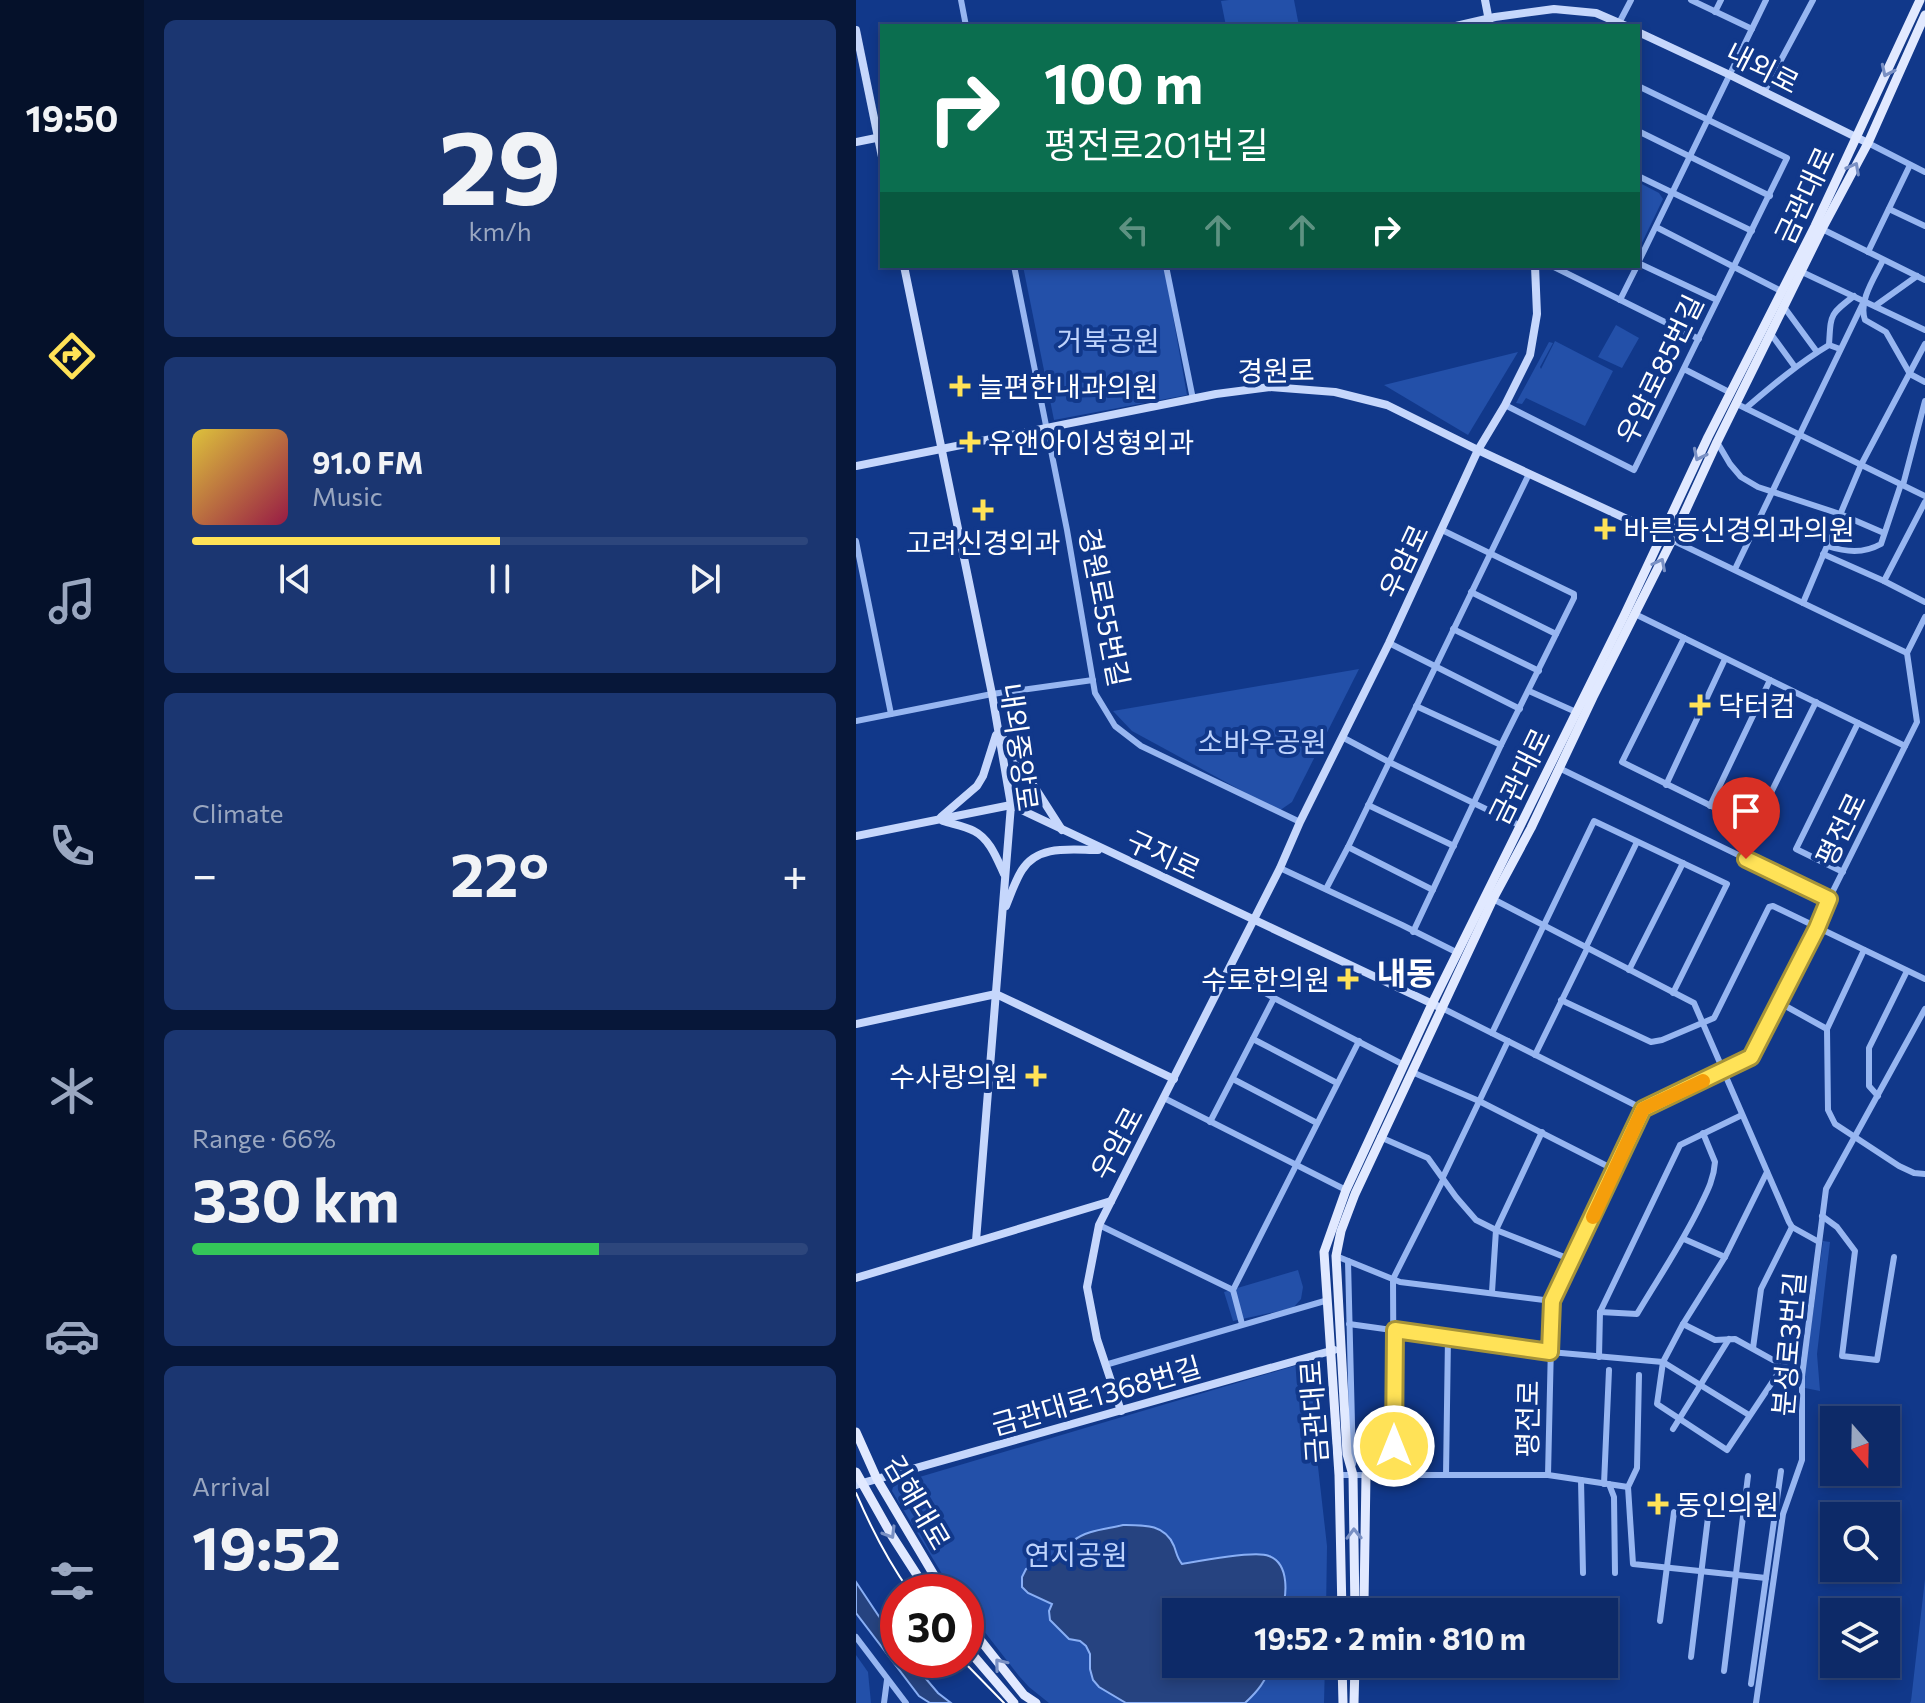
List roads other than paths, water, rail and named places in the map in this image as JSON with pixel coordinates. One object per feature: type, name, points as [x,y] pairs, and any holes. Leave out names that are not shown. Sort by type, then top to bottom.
[{"type":"main road","name":"금관대로","points":[[1437,1006],[1458,953],[1519,825],[1801,253],[1920,0]]},
{"type":"main road","name":"금관대로","points":[[1357,1598],[1353,1475],[1347,1454],[1336,1256],[1341,1231],[1437,1006],[1531,828],[1717,442],[1741,406],[1771,334],[1868,143],[1925,15]]},
{"type":"main road","name":"금관대로","points":[[1342,1598],[1339,1475],[1324,1252],[1346,1190],[1408,1069]]},
{"type":"main road","name":"김해대로","points":[[856,1432],[877,1479],[933,1574]]},
{"type":"main road","name":"김해대로","points":[[856,1472],[859,1485],[916,1574]]},
{"type":"main road","points":[[1364,1598],[1366,1475]]},
{"type":"main road","points":[[984,1645],[1024,1695],[1036,1703]]},
{"type":"main road","points":[[984,1668],[1014,1703]]},
{"type":"main road","points":[[1342,1678],[1343,1703]]},
{"type":"main road","points":[[1354,1703],[1355,1678]]},
{"type":"street","points":[[961,0],[966,24]]},
{"type":"street","points":[[1485,0],[1489,23],[1554,9],[1596,13],[1619,24]]},
{"type":"street","points":[[1621,24],[1631,0]]},
{"type":"street","points":[[1691,0],[1752,29]]},
{"type":"street","points":[[1715,12],[1721,0]]},
{"type":"street","points":[[1640,260],[1766,0]]},
{"type":"street","points":[[1764,92],[1813,0]]},
{"type":"street","points":[[856,30],[880,138],[856,142]]},
{"type":"street","name":"내외로","points":[[1640,33],[1868,143]]},
{"type":"street","points":[[1640,87],[1709,119]]},
{"type":"street","name":"우암로85번길","points":[[1505,405],[1634,470],[1787,158],[1709,119]]},
{"type":"street","points":[[1640,132],[1770,196]]},
{"type":"street","points":[[1868,143],[1925,172]]},
{"type":"street","points":[[1868,252],[1910,165]]},
{"type":"street","points":[[1640,177],[1752,231]]},
{"type":"street","points":[[1889,209],[1925,226]]},
{"type":"street","points":[[1656,227],[1781,291]]},
{"type":"street","points":[[1822,229],[1925,280]]},
{"type":"street","points":[[1735,569],[1883,260]]},
{"type":"street","points":[[1640,265],[1717,300]]},
{"type":"street","name":"내외중앙로","points":[[904,268],[992,694],[1011,805],[976,1241]]},
{"type":"street","name":"경원로55번길","points":[[1014,268],[1067,530],[1095,693],[1115,726],[1141,746],[1300,822]]},
{"type":"street","points":[[1166,268],[1193,399]]},
{"type":"street","name":"우암로","points":[[1121,1411],[1097,1339],[1087,1287],[1099,1225],[1280,868],[1478,450],[1530,355],[1537,314],[1535,268]]},
{"type":"street","points":[[1556,268],[1699,339]]},
{"type":"street","points":[[1620,300],[1636,268]]},
{"type":"street","points":[[1802,272],[1925,330]]},
{"type":"street","points":[[1875,306],[1917,276]]},
{"type":"street","points":[[1829,345],[1830,321],[1834,311],[1854,296]]},
{"type":"street","points":[[1864,301],[1862,313],[1865,320],[1886,332],[1910,374],[1925,382]]},
{"type":"street","points":[[1784,307],[1817,352]]},
{"type":"street","points":[[1771,334],[1795,367]]},
{"type":"street","points":[[1803,603],[1861,465],[1925,344]]},
{"type":"street","points":[[1829,345],[1840,349]]},
{"type":"street","points":[[1829,345],[1741,406],[1925,499],[1884,581]]},
{"type":"street","points":[[1684,369],[1731,393]]},
{"type":"street","name":"경원로","points":[[856,466],[1193,399],[1270,387],[1335,392],[1387,405],[1672,540]]},
{"type":"street","points":[[1827,546],[1846,552],[1870,550],[1881,544],[1902,485],[1925,401]]},
{"type":"street","points":[[1717,442],[1741,477],[1758,487],[1840,514],[1884,533]]},
{"type":"street","points":[[1326,889],[1529,474]]},
{"type":"street","points":[[1413,932],[1574,598],[1574,594],[1442,530]]},
{"type":"street","points":[[1672,540],[1907,653],[1925,617]]},
{"type":"street","points":[[856,541],[891,714]]},
{"type":"street","points":[[1823,554],[1925,602]]},
{"type":"street","points":[[1471,592],[1556,634]]},
{"type":"street","points":[[1635,614],[1905,746]]},
{"type":"street","points":[[1453,629],[1539,671]]},
{"type":"street","points":[[1684,638],[1622,762],[1666,785],[1754,827],[1816,702]]},
{"type":"street","points":[[1389,643],[1520,709]]},
{"type":"street","name":"평전로","points":[[1339,1475],[1548,1475],[1552,1301],[1643,1109],[1751,1057],[1917,722],[1907,653]]},
{"type":"street","points":[[1666,785],[1725,659]]},
{"type":"street","points":[[856,721],[992,694],[1093,680]]},
{"type":"street","points":[[1710,806],[1770,680]]},
{"type":"street","points":[[1529,691],[1576,712]]},
{"type":"street","points":[[1416,706],[1501,745]]},
{"type":"street","points":[[1915,708],[1925,712]]},
{"type":"street","points":[[1843,872],[1796,849],[1858,723]]},
{"type":"street","points":[[938,820],[977,786],[998,730]]},
{"type":"street","points":[[998,730],[1062,830]]},
{"type":"street","points":[[1342,737],[1519,825]]},
{"type":"street","points":[[1559,768],[1829,899]]},
{"type":"street","points":[[856,836],[1011,805]]},
{"type":"street","name":"구지로","points":[[1011,805],[1437,1006]]},
{"type":"street","points":[[1368,805],[1454,846]]},
{"type":"street","points":[[938,820],[975,831],[985,839],[1005,877]]},
{"type":"street","points":[[1492,1033],[1594,821],[1727,884],[1673,993]]},
{"type":"street","points":[[1535,1055],[1637,842]]},
{"type":"street","points":[[1348,847],[1433,890]]},
{"type":"street","points":[[1002,914],[1022,870],[1037,857],[1055,849],[1102,850]]},
{"type":"street","points":[[1629,970],[1683,863]]},
{"type":"street","points":[[1280,868],[1458,953]]},
{"type":"street","points":[[1493,899],[1694,1003],[1792,1227],[1819,1242]]},
{"type":"street","points":[[1561,1000],[1651,1042],[1714,1018],[1769,907],[1776,907],[1925,979]]},
{"type":"street","points":[[1864,950],[1827,1029],[1828,1110],[1835,1124],[1899,1166],[1925,1174]]},
{"type":"street","points":[[1878,1096],[1869,1086],[1869,1048],[1907,971]]},
{"type":"street","points":[[1228,972],[1408,1069],[1615,1170]]},
{"type":"street","points":[[856,1024],[996,994],[1174,1079]]},
{"type":"street","points":[[1210,1122],[1274,998]]},
{"type":"street","points":[[1780,1003],[1827,1029]]},
{"type":"street","points":[[1437,1006],[1643,1109]]},
{"type":"street","name":"분성로3번길","points":[[1756,1703],[1783,1514],[1802,1460],[1802,1376],[1826,1189],[1925,1009]]},
{"type":"street","points":[[1253,1039],[1337,1083]]},
{"type":"street","points":[[1242,1324],[1233,1290],[1359,1041]]},
{"type":"street","points":[[1394,1475],[1393,1279],[1508,1041]]},
{"type":"street","points":[[1233,1079],[1317,1123]]},
{"type":"street","points":[[1164,1098],[1346,1190]]},
{"type":"street","points":[[1599,1357],[1600,1312],[1680,1145],[1742,1115]]},
{"type":"street","points":[[1492,1292],[1496,1230],[1542,1132]]},
{"type":"street","points":[[1600,1312],[1637,1314],[1684,1239],[1713,1179],[1715,1162],[1703,1133]]},
{"type":"street","points":[[1380,1137],[1428,1158],[1476,1220],[1572,1260]]},
{"type":"street","points":[[1767,1172],[1725,1257],[1663,1362],[1657,1404],[1727,1450],[1783,1366]]},
{"type":"street","points":[[856,1278],[1111,1201]]},
{"type":"street","points":[[1822,1216],[1837,1227],[1855,1251],[1842,1356],[1877,1360],[1894,1257]]},
{"type":"street","points":[[1099,1225],[1233,1290]]},
{"type":"street","points":[[1753,1348],[1761,1289],[1792,1227]]},
{"type":"street","points":[[1684,1239],[1725,1257]]},
{"type":"street","points":[[1336,1256],[1393,1279],[1552,1301]]},
{"type":"street","points":[[1348,1261],[1353,1475]]},
{"type":"street","points":[[1105,1365],[1328,1300]]},
{"type":"street","points":[[1349,1324],[1550,1352],[1663,1362],[1749,1415]]},
{"type":"street","points":[[1683,1324],[1715,1340],[1735,1339],[1802,1376]]},
{"type":"street","points":[[1446,1475],[1448,1337]]},
{"type":"street","points":[[1673,1429],[1729,1339]]},
{"type":"street","name":"금관대로1368번길","points":[[859,1485],[1342,1347]]},
{"type":"street","points":[[1609,1370],[1607,1484],[1614,1497],[1615,1573]]},
{"type":"street","points":[[1639,1375],[1637,1468],[1628,1487],[1633,1564],[1766,1578]]},
{"type":"street","points":[[1751,1684],[1781,1471]]},
{"type":"street","points":[[1548,1475],[1628,1487]]},
{"type":"street","points":[[1724,1671],[1748,1476]]},
{"type":"street","points":[[1581,1480],[1583,1573]]},
{"type":"street","points":[[1691,1657],[1710,1501]]},
{"type":"street","points":[[1660,1621],[1674,1512]]},
{"type":"street","points":[[857,1642],[906,1703]]},
{"type":"street","points":[[884,1703],[887,1680]]},
{"type":"tram line","points":[[856,1493],[898,1574]]},
{"type":"tram line","points":[[980,1678],[1004,1703]]},
{"type":"place","name":"늘편한내과의원","points":[[960,386]]},
{"type":"place","name":"유앤아이성형외과","points":[[970,442]]},
{"type":"place","name":"고려신경외과","points":[[983,510]]},
{"type":"place","name":"바른등신경외과의원","points":[[1605,529]]},
{"type":"place","name":"닥터컴","points":[[1700,705]]},
{"type":"place","name":"수로한의원","points":[[1348,979]]},
{"type":"place","name":"수사랑의원","points":[[1036,1076]]},
{"type":"place","name":"동인의원","points":[[1658,1504]]},
{"type":"district","name":"내동","points":[[1406,972]]},
{"type":"park label","name":"거북공원","points":[[1108,340]]},
{"type":"park label","name":"소바우공원","points":[[1262,741]]},
{"type":"park label","name":"연지공원","points":[[1076,1554]]}]
